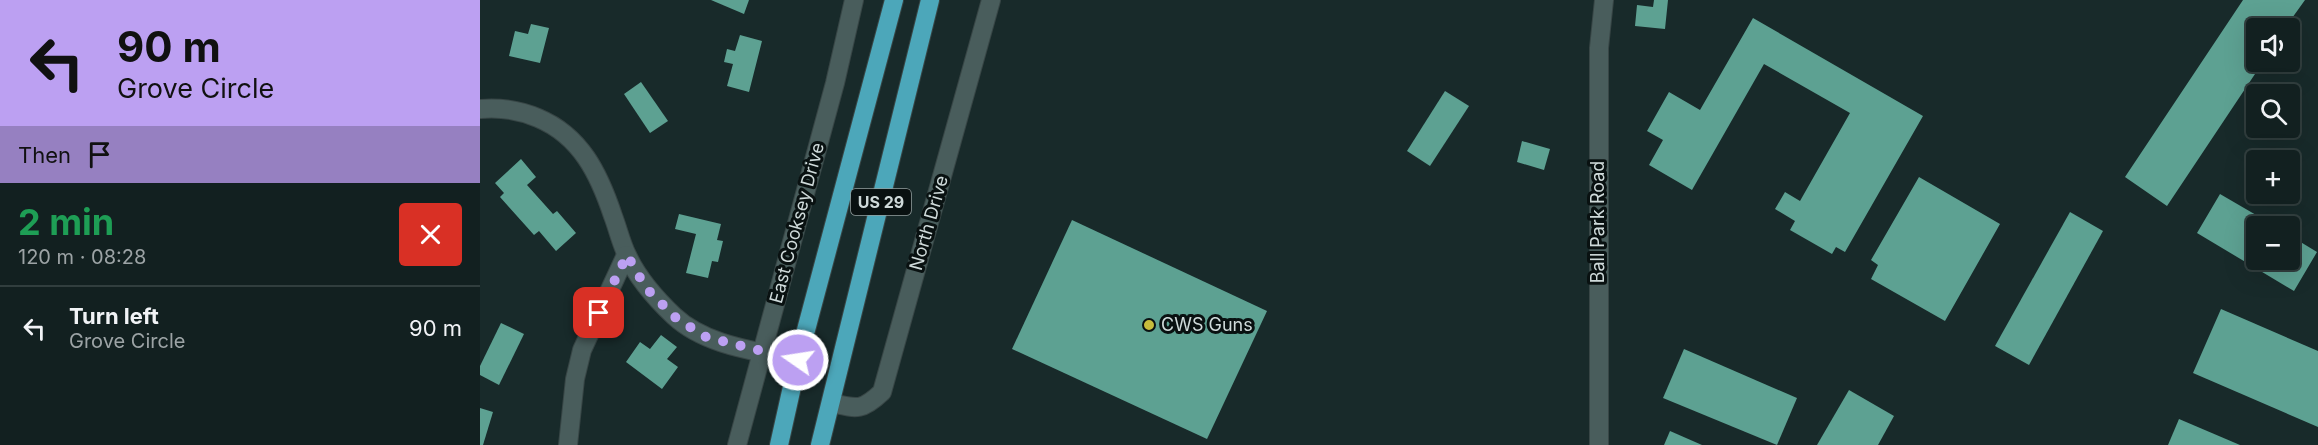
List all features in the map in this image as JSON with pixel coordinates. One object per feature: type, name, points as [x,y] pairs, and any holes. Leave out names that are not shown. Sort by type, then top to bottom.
[{"type":"highway","name":"US 29","points":[[779,445],[798,360],[894,0]]},
{"type":"highway","name":"US 29","points":[[820,445],[930,0]]},
{"type":"street","name":"East Cooksey Drive","points":[[737,445],[835,83],[854,0]]},
{"type":"street","name":"North Drive","points":[[832,403],[856,409],[869,404],[882,392],[991,0]]},
{"type":"street","name":"Ball Park Road","points":[[1599,445],[1599,48],[1604,0]]},
{"type":"street","points":[[480,109],[507,109],[526,113],[556,125],[581,148],[601,183],[627,255],[646,288],[676,318],[706,337],[798,360]]},
{"type":"street","points":[[568,445],[575,379],[582,350],[627,255]]},
{"type":"building","points":[[711,0],[749,0],[744,14]]},
{"type":"building","points":[[1654,0],[1668,0],[1665,29],[1635,26],[1637,5],[1653,7]]},
{"type":"building","points":[[2243,0],[2305,0],[2292,18],[2246,18],[2246,72],[2256,72],[2246,84],[2246,88],[2167,206],[2125,177]]},
{"type":"building","points":[[1753,18],[1923,116],[1845,252],[1836,247],[1832,254],[1790,230],[1795,221],[1775,209],[1785,192],[1800,201],[1850,113],[1764,64],[1692,190],[1649,165],[1663,140],[1647,131],[1669,92],[1700,110]]},
{"type":"building","points":[[531,24],[549,28],[540,63],[509,56],[515,31],[528,34]]},
{"type":"building","points":[[740,35],[762,41],[749,92],[727,86],[733,64],[724,62],[727,49],[735,51]]},
{"type":"building","points":[[641,82],[668,121],[650,133],[624,94]]},
{"type":"building","points":[[1445,91],[1469,106],[1430,166],[1407,151]]},
{"type":"building","points":[[1522,141],[1550,149],[1544,170],[1517,162]]},
{"type":"building","points":[[521,159],[536,177],[527,185],[553,214],[557,211],[576,233],[556,251],[539,231],[534,235],[500,197],[504,193],[495,183]]},
{"type":"building","points":[[1919,177],[2000,224],[1945,321],[1871,279],[1878,265],[1871,260]]},
{"type":"building","points":[[2220,194],[2258,216],[2246,216],[2246,262],[2197,233]]},
{"type":"building","points":[[2070,212],[2103,231],[2029,365],[1995,346]]},
{"type":"building","points":[[679,214],[721,224],[717,240],[723,241],[718,262],[712,261],[708,278],[686,273],[696,234],[675,229]]},
{"type":"building","points":[[1072,220],[1267,311],[1207,439],[1012,349]]},
{"type":"building","points":[[2300,242],[2317,252],[2294,291],[2259,270],[2300,270]]},
{"type":"building","points":[[2221,309],[2318,351],[2318,427],[2193,373]]},
{"type":"building","points":[[501,323],[524,334],[499,385],[480,375],[480,366]]},
{"type":"building","points":[[661,335],[677,347],[667,359],[678,367],[662,389],[626,362],[640,342],[650,349]]},
{"type":"building","points":[[1684,349],[1797,398],[1777,445],[1663,398]]},
{"type":"building","points":[[1849,390],[1894,416],[1878,445],[1817,445]]},
{"type":"building","points":[[480,408],[493,412],[483,445],[480,445]]},
{"type":"building","points":[[2179,419],[2240,445],[2168,445]]},
{"type":"building","points":[[1670,431],[1702,445],[1664,445]]},
{"type":"place","name":"CWS Guns","points":[[1149,325]]},
{"type":"route","points":[[599,313],[627,255],[646,288],[676,318],[706,337],[798,360]]}]
